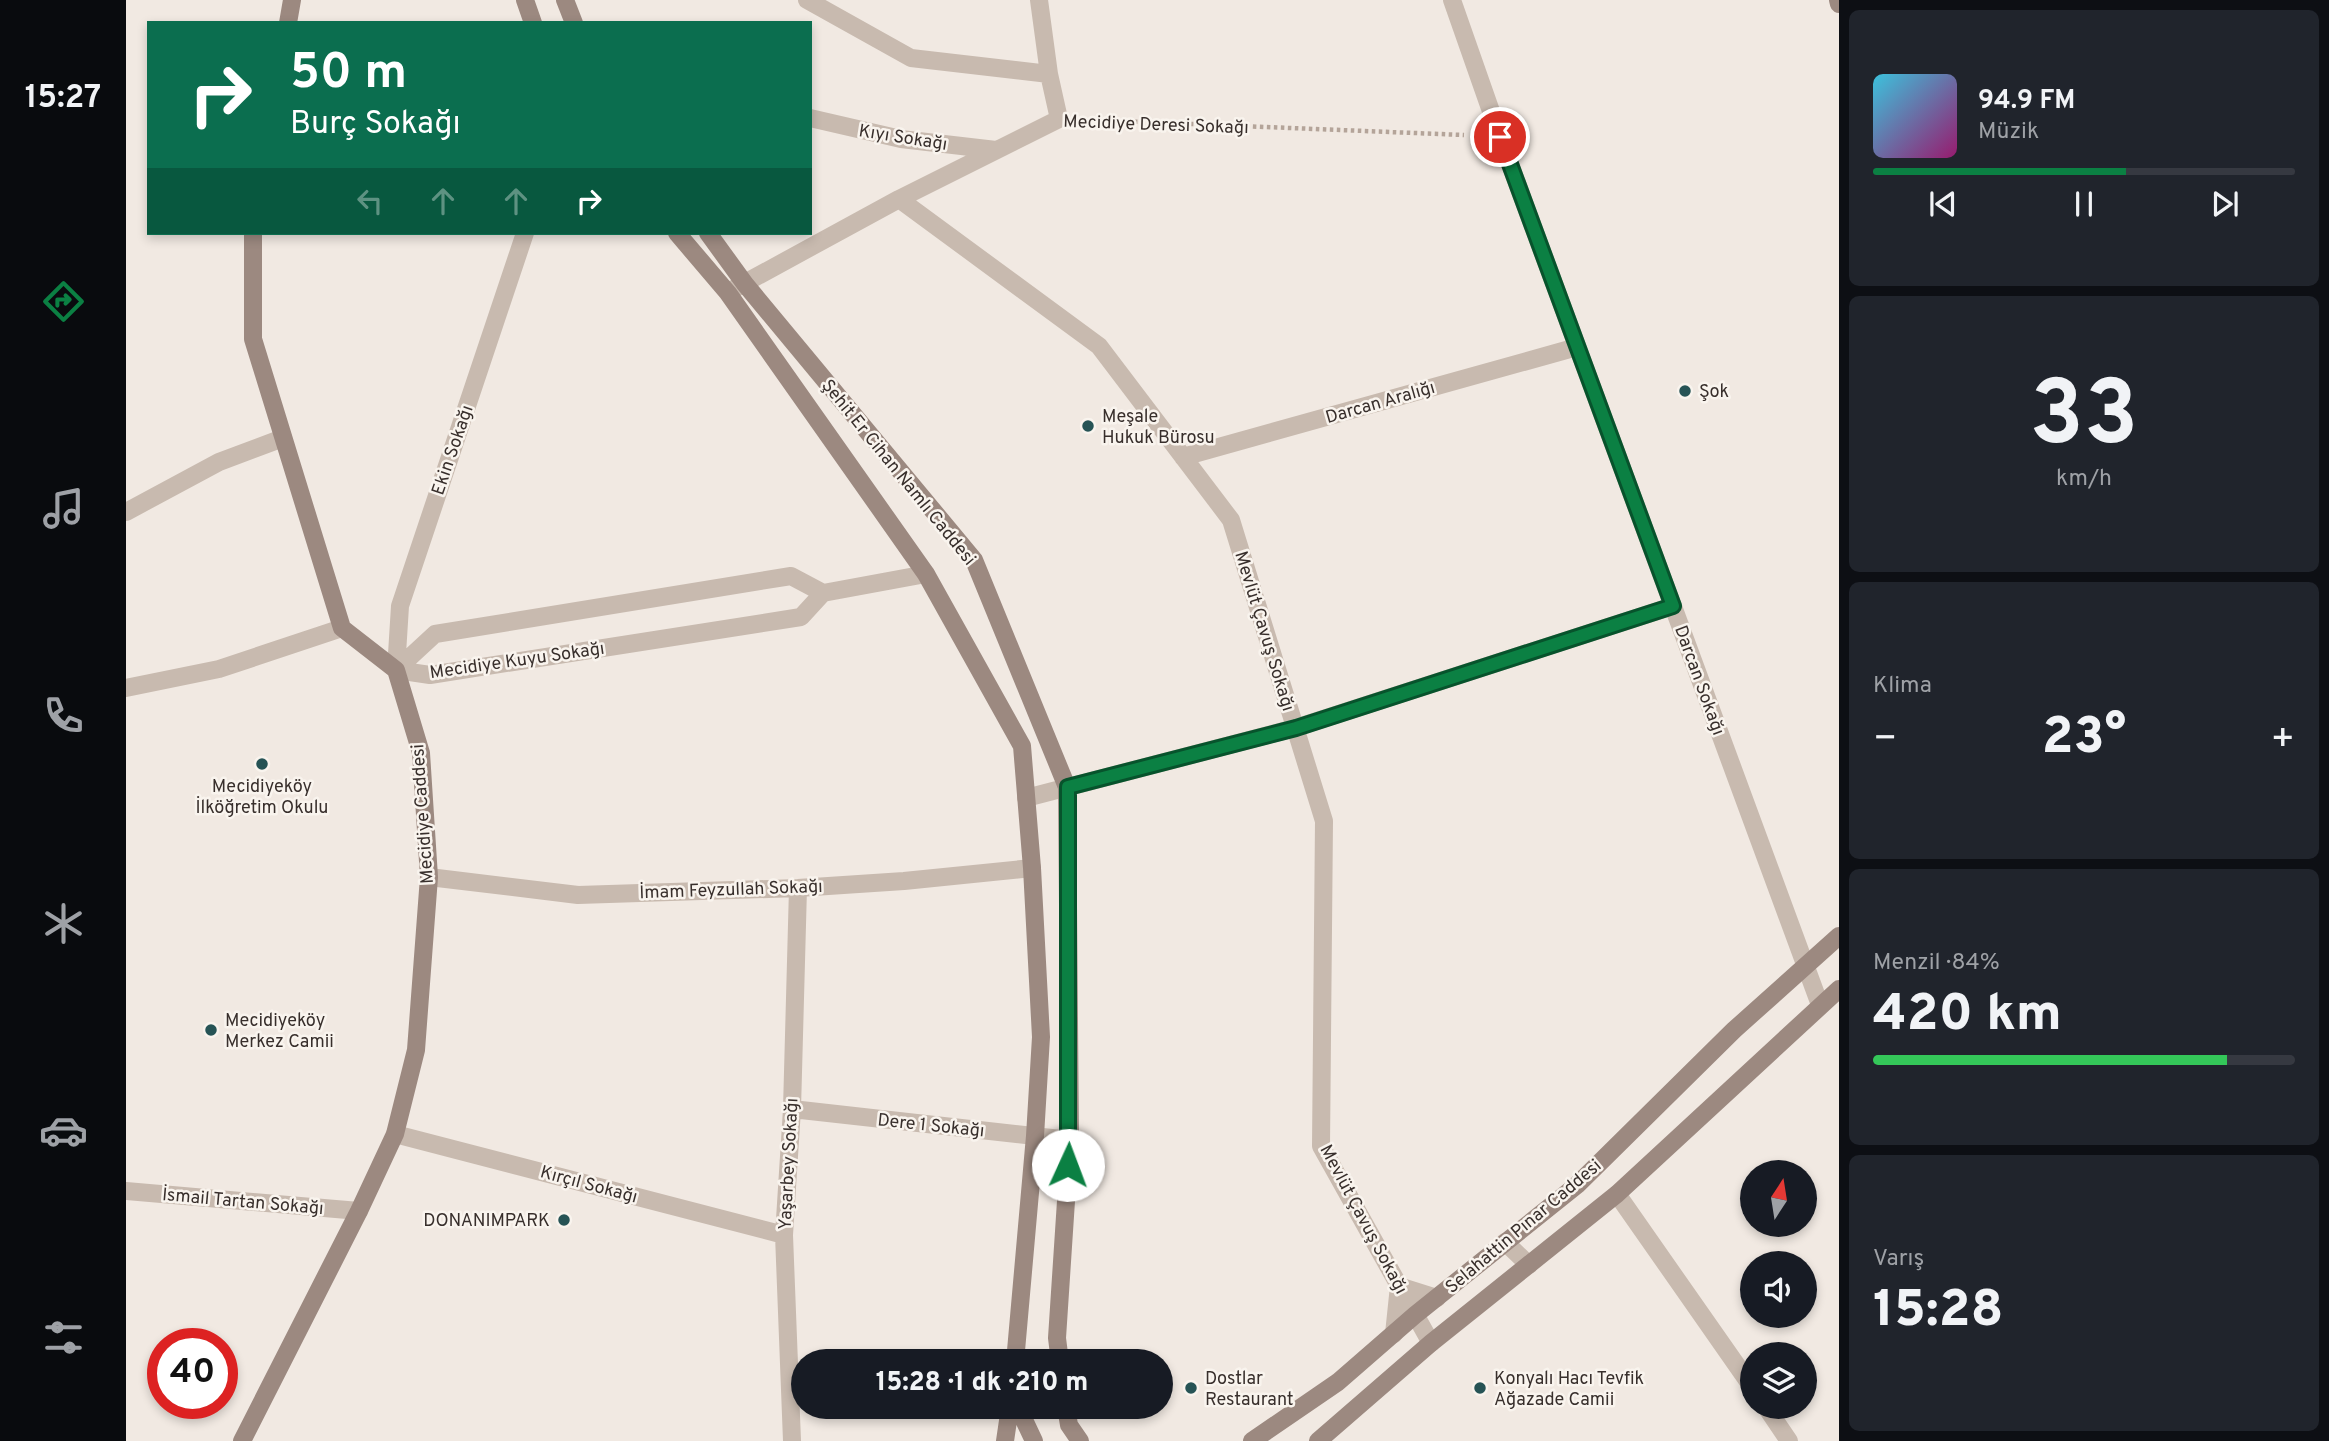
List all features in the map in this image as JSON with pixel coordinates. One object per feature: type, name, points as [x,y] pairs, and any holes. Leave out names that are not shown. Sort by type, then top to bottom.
[{"type":"street","points":[[288,21],[292,0]]},
{"type":"street","points":[[526,0],[532,21]]},
{"type":"street","points":[[565,0],[574,21]]},
{"type":"street","points":[[807,0],[911,58],[1049,74]]},
{"type":"street","points":[[1039,0],[1049,74],[1059,118]]},
{"type":"street","name":"Darcan Sokağı","points":[[1452,0],[1820,1005]]},
{"type":"street","name":"Kıyı Sokağı","points":[[812,118],[901,139],[998,150]]},
{"type":"street","name":"Mecidiye Deresi Sokağı","points":[[728,293],[899,199],[1059,118]]},
{"type":"street","name":"Mevlüt Çavuş Sokağı","points":[[899,199],[1099,346],[1231,520],[1324,821],[1321,1146],[1431,1343]]},
{"type":"street","points":[[253,235],[253,339],[342,628],[396,670]]},
{"type":"street","name":"Ekin Sokağı","points":[[396,670],[400,606],[524,235]]},
{"type":"street","name":"Şehit Er Cihan Namlı Caddesi","points":[[679,235],[728,293],[926,574],[1022,746],[1041,1037],[1016,1349]]},
{"type":"street","name":"Şehit Er Cihan Namlı Caddesi","points":[[709,235],[745,284],[974,560],[1068,787],[1070,1140],[1058,1349]]},
{"type":"street","name":"Darcan Aralığı","points":[[1183,457],[1577,347]]},
{"type":"street","points":[[126,512],[219,462],[283,438]]},
{"type":"street","points":[[823,593],[926,574]]},
{"type":"street","name":"Mecidiye Kuyu Sokağı","points":[[791,576],[823,593],[801,617],[430,675],[396,670],[435,634],[791,576]]},
{"type":"street","points":[[1026,798],[1296,728],[1673,606]]},
{"type":"street","points":[[126,688],[219,669],[342,628]]},
{"type":"street","name":"Mecidiye Caddesi","points":[[242,1441],[359,1211],[395,1134],[416,1050],[429,877],[421,753],[396,670]]},
{"type":"street","name":"İmam Feyzullah Sokağı","points":[[429,877],[578,895],[798,888],[1032,868]]},
{"type":"street","name":"Yaşarbey Sokağı","points":[[792,1441],[784,1235],[792,1110],[798,888]]},
{"type":"street","name":"Selahattin Pınar Caddesi","points":[[1252,1441],[1338,1382],[1415,1315],[1577,1185],[1734,1030],[1839,936]]},
{"type":"street","name":"Selahattin Pınar Caddesi","points":[[1318,1441],[1431,1343],[1617,1194],[1839,989]]},
{"type":"street","name":"Dere 1 Sokağı","points":[[792,1110],[1070,1140]]},
{"type":"street","name":"Kırçıl Sokağı","points":[[395,1134],[784,1235]]},
{"type":"street","name":"İsmail Tartan Sokağı","points":[[126,1191],[359,1211]]},
{"type":"street","points":[[1617,1194],[1740,1370]]},
{"type":"street","points":[[1505,1242],[1529,1265]]},
{"type":"street","points":[[1394,1334],[1399,1286],[1437,1297]]},
{"type":"street","points":[[1005,1441],[1008,1419]]},
{"type":"street","points":[[1024,1419],[1034,1441]]},
{"type":"street","points":[[1068,1419],[1080,1441]]},
{"type":"street","points":[[1774,1419],[1789,1441]]},
{"type":"path","name":"Mecidiye Deresi Sokağı","points":[[1059,118],[1500,137]]},
{"type":"place","name":"Şok","points":[[1685,391]]},
{"type":"place","name":"Meşale Hukuk Bürosu","points":[[1088,426]]},
{"type":"place","name":"Mecidiyeköy İlköğretim Okulu","points":[[262,764]]},
{"type":"place","name":"Mecidiyeköy Merkez Camii","points":[[211,1030]]},
{"type":"place","name":"DONANIMPARK","points":[[564,1220]]},
{"type":"place","name":"Dostlar Restaurant","points":[[1191,1388]]},
{"type":"place","name":"Konyalı Hacı Tevfik Ağazade Camii","points":[[1480,1388]]},
{"type":"route","points":[[1068,1165],[1068,787],[1296,728],[1673,606],[1500,137]]}]
